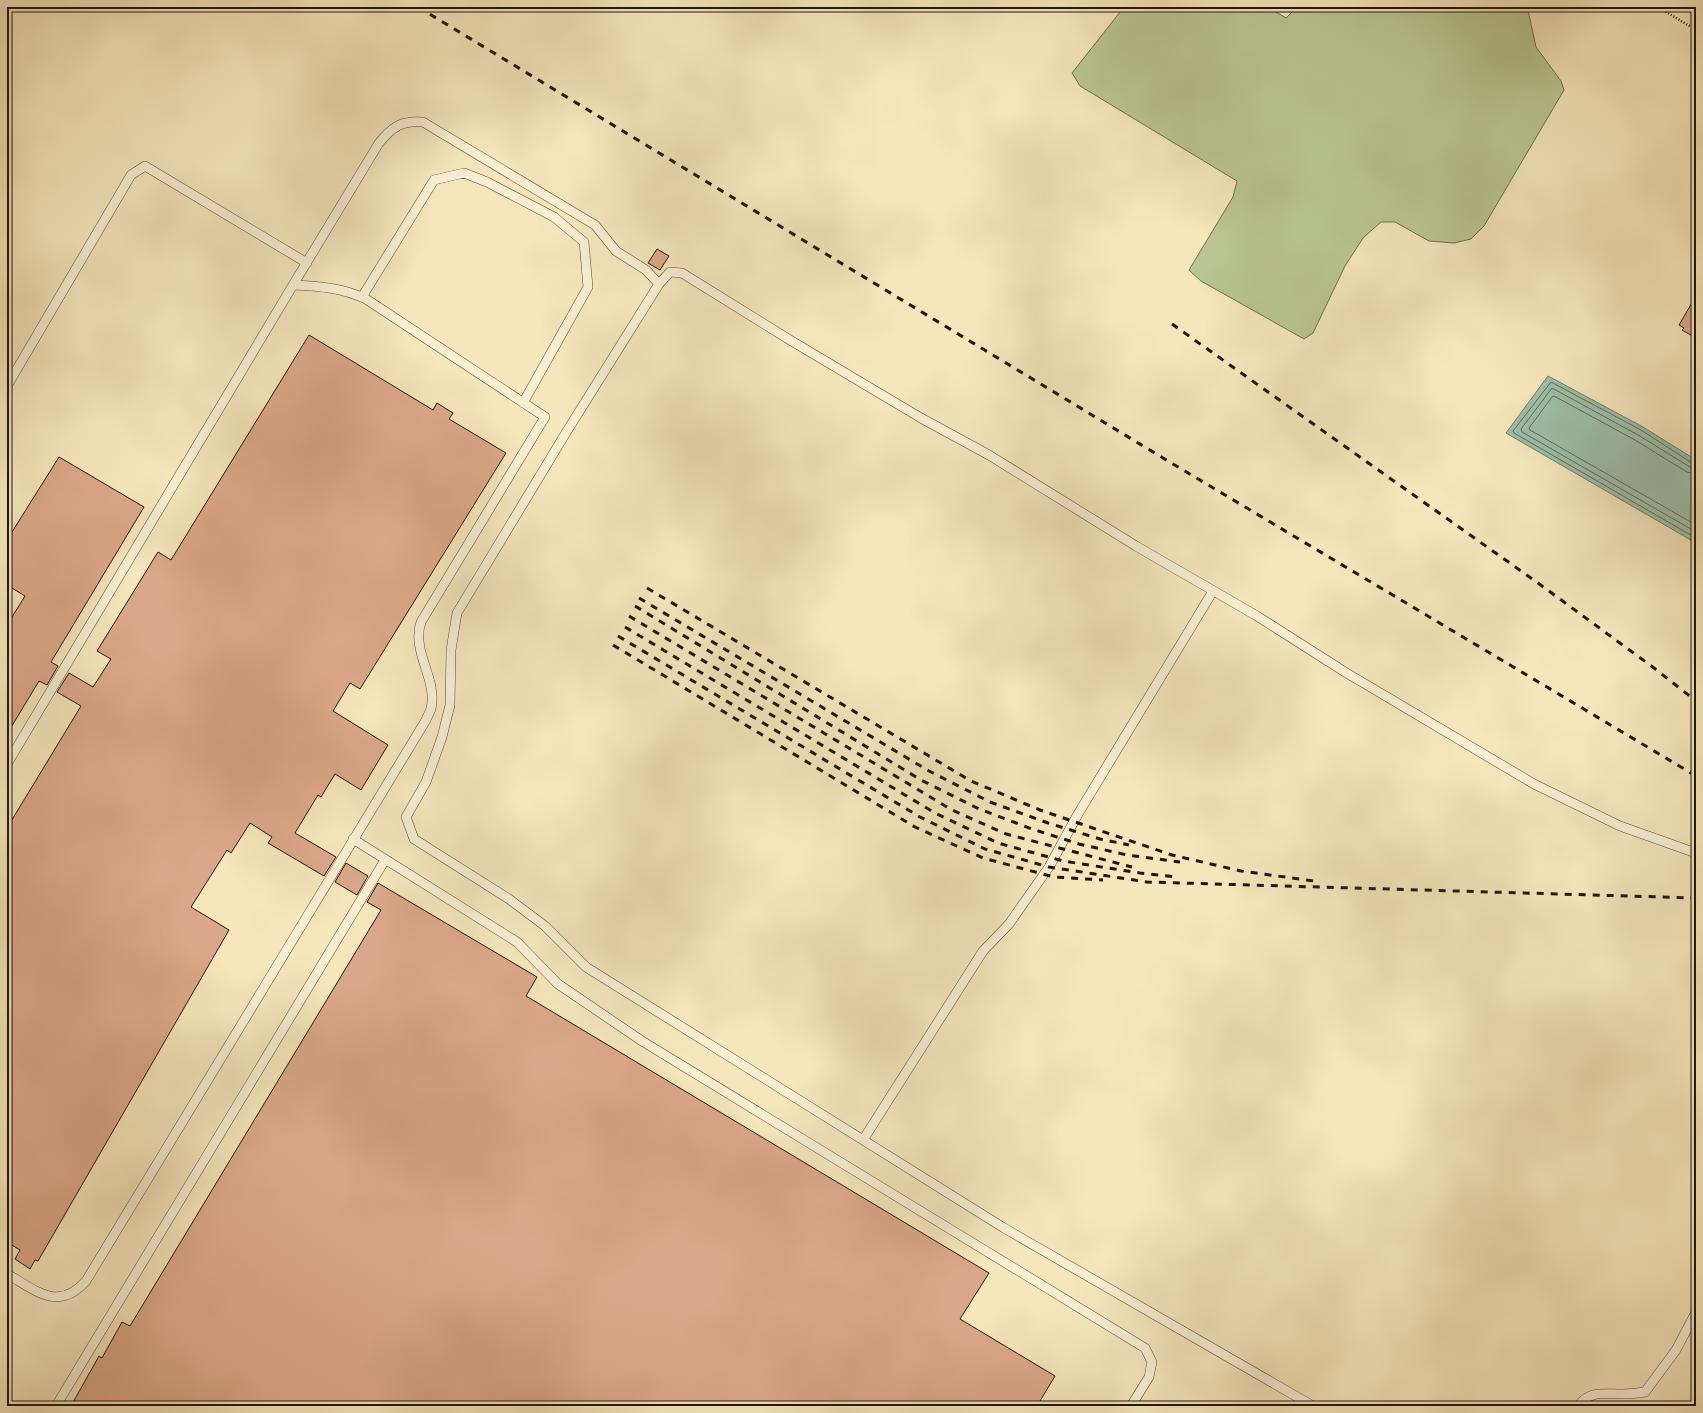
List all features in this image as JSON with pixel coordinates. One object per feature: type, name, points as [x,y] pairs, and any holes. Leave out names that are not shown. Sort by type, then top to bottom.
[{"type":"lane","points":[[7,764],[293,285],[379,143],[388,132],[399,124],[411,121],[423,122],[595,225],[616,251],[646,270],[659,284]]},
{"type":"lane","points":[[7,386],[131,175],[145,166],[307,263]]},
{"type":"lane","points":[[362,297],[434,180],[464,173],[487,182],[554,217],[584,242],[588,287],[523,403]]},
{"type":"lane","points":[[1313,1406],[1004,1228],[586,968],[545,926],[509,899],[414,839],[406,817],[426,782],[442,737],[450,705],[450,650],[457,612],[567,430],[659,284],[670,272],[682,273],[790,340],[921,418],[989,455],[1115,533],[1534,784],[1620,826],[1696,852]]},
{"type":"lane","points":[[7,1274],[39,1292],[52,1297],[65,1297],[77,1291],[86,1281],[426,720],[431,709],[431,687],[418,639],[421,622],[545,417],[362,297],[350,292],[325,287],[293,285]]},
{"type":"lane","points":[[863,1140],[983,951],[1009,924],[1049,867],[1078,814],[1213,591]]},
{"type":"lane","points":[[353,839],[517,942],[558,984],[642,1041],[1145,1348],[1152,1362],[1149,1377],[1131,1406]]},
{"type":"lane","points":[[56,1406],[385,860]]},
{"type":"lane","points":[[1578,1406],[1581,1402],[1598,1392],[1624,1394],[1645,1392],[1676,1350],[1696,1312]]},
{"type":"path","points":[[1658,7],[1696,30]]},
{"type":"shaded area","points":[[1124,7],[1268,7],[1286,18],[1297,7],[1523,7],[1528,10],[1536,47],[1561,81],[1564,90],[1484,226],[1471,239],[1454,243],[1429,241],[1395,222],[1381,222],[1363,238],[1345,266],[1313,333],[1304,339],[1201,281],[1189,270],[1233,197],[1237,181],[1080,86],[1072,73]]},
{"type":"water","points":[[1548,376],[1643,427],[1696,460],[1696,543],[1506,433]]},
{"type":"building","points":[[657,249],[669,256],[660,270],[648,263]]},
{"type":"building","points":[[1696,296],[1696,338],[1682,330],[1684,328],[1679,325]]},
{"type":"building","points":[[309,335],[433,410],[437,403],[453,413],[449,419],[506,453],[360,689],[350,683],[333,711],[388,745],[361,790],[335,774],[321,797],[318,795],[295,833],[336,857],[324,876],[268,843],[272,837],[250,823],[231,853],[227,850],[191,907],[229,930],[38,1261],[35,1260],[30,1269],[15,1259],[20,1250],[7,1242],[7,828],[81,706],[57,692],[69,673],[93,687],[111,659],[97,651],[158,552],[171,560]]},
{"type":"building","points":[[59,457],[144,507],[51,662],[58,666],[47,685],[39,681],[7,734],[7,625],[25,596],[7,585],[7,540]]},
{"type":"building","points":[[346,863],[368,876],[357,895],[335,882]]},
{"type":"building","points":[[378,883],[537,977],[526,996],[989,1273],[960,1319],[1055,1376],[1037,1406],[71,1406],[99,1356],[102,1358],[122,1322],[130,1326],[381,910],[367,902]]},
{"type":"railway","points":[[418,7],[1163,458],[1696,776]]},
{"type":"railway","points":[[1172,324],[1538,583],[1654,668],[1696,701]]},
{"type":"railway","points":[[647,588],[971,781],[1040,810],[1172,855],[1241,871],[1314,881]]},
{"type":"railway","points":[[639,598],[929,771],[990,802],[1048,823],[1100,839],[1129,845]]},
{"type":"railway","points":[[635,606],[921,780],[977,808],[1032,829],[1079,844],[1127,855],[1180,862]]},
{"type":"railway","points":[[629,616],[952,810],[1006,834],[1132,867]]},
{"type":"railway","points":[[625,627],[935,813],[998,843],[1063,861],[1176,877]]},
{"type":"railway","points":[[618,636],[920,817],[985,849],[1049,867],[1147,882],[1696,898]]},
{"type":"railway","points":[[613,645],[915,827],[983,858],[1054,877],[1103,880]]}]
